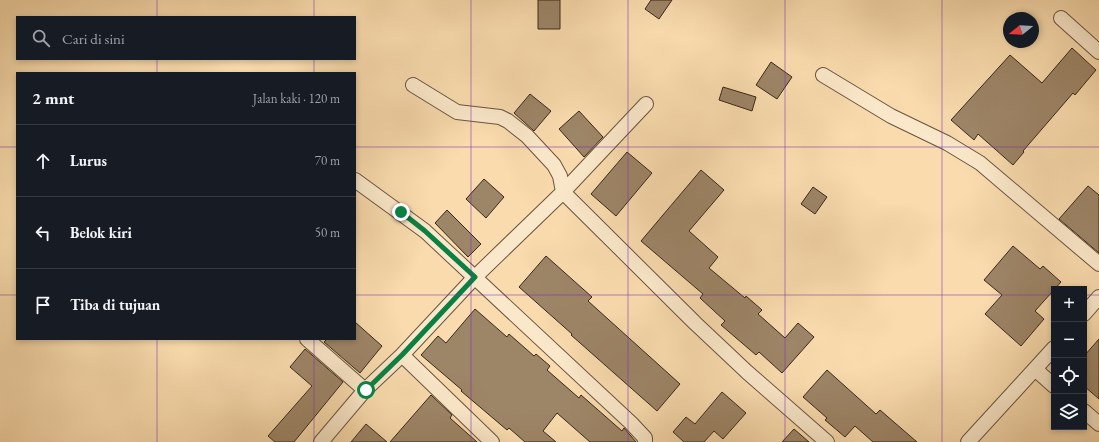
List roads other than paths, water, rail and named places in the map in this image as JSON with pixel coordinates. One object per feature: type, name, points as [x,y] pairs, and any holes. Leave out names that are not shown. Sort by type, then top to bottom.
[{"type":"street","points":[[1062,18],[1099,52]]},
{"type":"street","points":[[823,75],[891,116],[947,143],[980,163],[1099,264]]},
{"type":"street","points":[[413,85],[457,112],[500,117],[508,121],[527,136],[554,165],[560,176],[563,192],[695,323],[747,372],[827,442]]},
{"type":"street","points":[[321,442],[366,390],[402,355],[475,277],[563,192],[646,104]]},
{"type":"street","points":[[356,181],[425,231],[630,423],[645,438],[645,442]]},
{"type":"street","points":[[1087,311],[1099,297]]},
{"type":"street","points":[[308,340],[366,390]]},
{"type":"street","points":[[968,442],[1051,351]]},
{"type":"street","points":[[402,355],[492,442]]},
{"type":"street","points":[[1035,369],[1051,383]]},
{"type":"street","points":[[1087,414],[1099,424]]}]
